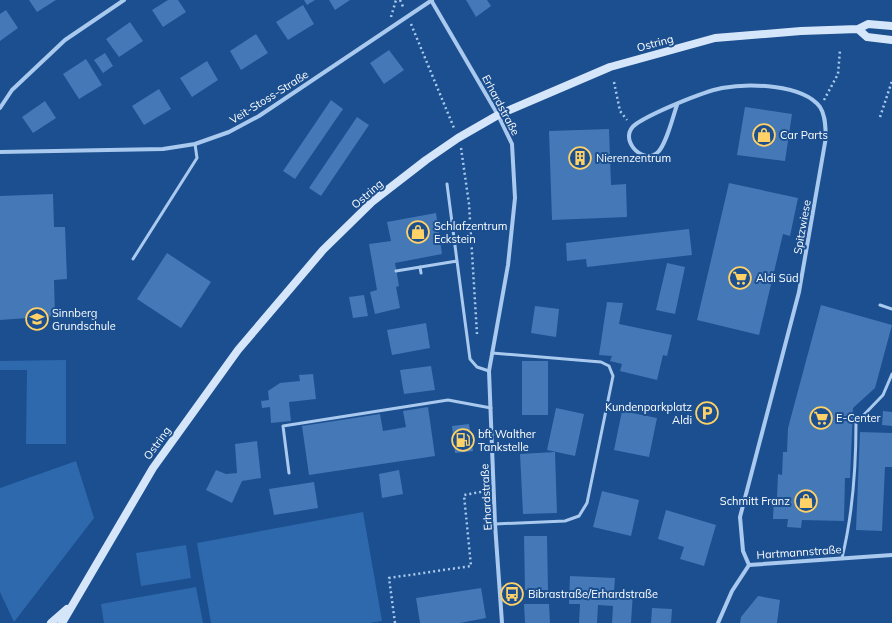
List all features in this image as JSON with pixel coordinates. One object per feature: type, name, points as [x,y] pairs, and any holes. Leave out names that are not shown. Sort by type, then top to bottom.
[{"type":"main road","name":"Ostring","points":[[62,623],[153,468],[238,350],[322,250],[373,201],[426,160],[458,138],[498,115],[610,67],[715,38],[801,31],[858,30],[868,24],[892,26]]},
{"type":"main road","name":"Ostring","points":[[858,30],[867,37],[892,40]]},
{"type":"main road","points":[[51,623],[72,605]]},
{"type":"street","points":[[0,108],[12,90],[65,40],[124,0]]},
{"type":"street","name":"Erhardstraße","points":[[431,0],[498,115],[512,144],[516,198],[508,265],[489,371],[502,623]]},
{"type":"street","name":"Veit-Stoss-Straße","points":[[0,152],[163,149],[195,144],[229,132],[259,116],[431,0]]},
{"type":"street","points":[[677,105],[664,141],[658,152],[649,156],[639,153],[631,146],[628,137],[632,126],[641,120],[677,105],[722,88],[742,86],[773,87],[799,92],[810,98],[820,108]]},
{"type":"street","name":"Spitzwiese","points":[[749,565],[743,550],[740,517],[799,292],[826,137],[825,120],[820,108]]},
{"type":"street","name":"Hartmannstraße","points":[[718,623],[732,592],[749,565],[892,555]]},
{"type":"lane","points":[[133,259],[197,158],[195,144]]},
{"type":"lane","points":[[447,184],[470,359],[477,367],[489,371]]},
{"type":"lane","points":[[396,270],[457,261]]},
{"type":"lane","points":[[420,267],[421,273]]},
{"type":"lane","points":[[880,305],[892,309]]},
{"type":"lane","points":[[492,353],[601,362],[609,366],[613,376],[587,503],[579,516],[565,521],[496,524]]},
{"type":"lane","points":[[842,558],[850,524],[856,464],[856,423],[883,395],[892,374]]},
{"type":"lane","points":[[289,473],[283,426],[448,400],[491,408]]},
{"type":"path","points":[[820,108],[838,74],[840,50]]},
{"type":"path","points":[[880,117],[892,81]]},
{"type":"path","points":[[614,82],[620,111],[632,126]]},
{"type":"path","points":[[395,623],[389,578],[471,566],[464,495],[494,490]]},
{"type":"shaded area","points":[[66,360],[66,444],[26,444],[27,370],[0,370],[0,361]]},
{"type":"shaded area","points":[[76,461],[94,518],[14,622],[0,592],[0,488]]},
{"type":"shaded area","points":[[363,512],[382,621],[369,623],[211,623],[197,543]]},
{"type":"shaded area","points":[[186,545],[191,578],[141,586],[136,553]]},
{"type":"shaded area","points":[[196,587],[203,623],[104,623],[101,604]]},
{"type":"building","points":[[29,0],[56,0],[37,12]]},
{"type":"building","points":[[168,0],[178,0],[186,12],[163,27],[152,10]]},
{"type":"building","points":[[304,0],[315,0],[307,5]]},
{"type":"building","points":[[329,0],[350,0],[335,10]]},
{"type":"building","points":[[466,0],[487,0],[491,6],[476,17]]},
{"type":"building","points":[[303,5],[314,24],[288,40],[276,22]]},
{"type":"building","points":[[6,10],[18,28],[0,41],[0,14]]},
{"type":"building","points":[[130,22],[143,41],[119,57],[106,39]]},
{"type":"building","points":[[256,34],[268,53],[241,70],[230,51]]},
{"type":"building","points":[[389,50],[404,70],[384,84],[370,63]]},
{"type":"building","points":[[105,53],[113,66],[103,73],[94,60]]},
{"type":"building","points":[[86,59],[102,85],[79,99],[63,74]]},
{"type":"building","points":[[207,61],[218,80],[192,97],[180,78]]},
{"type":"building","points":[[159,89],[171,109],[144,125],[132,106]]},
{"type":"building","points":[[331,100],[343,109],[295,179],[283,171]]},
{"type":"building","points":[[45,101],[56,118],[33,133],[22,117]]},
{"type":"building","points":[[745,107],[792,114],[785,161],[737,155]]},
{"type":"building","points":[[357,117],[369,125],[321,196],[309,188]]},
{"type":"building","name":"Nierenzentrum","points":[[609,129],[611,185],[626,184],[627,217],[552,220],[549,131]]},
{"type":"building","name":"Aldi Süd","points":[[729,183],[798,198],[790,236],[783,234],[759,335],[697,320]]},
{"type":"building","points":[[53,194],[54,227],[65,227],[67,279],[54,280],[55,316],[0,320],[0,196]]},
{"type":"building","points":[[436,213],[442,254],[395,263],[399,286],[396,287],[400,308],[375,314],[370,292],[377,290],[369,244],[391,241],[387,222]]},
{"type":"building","points":[[689,229],[692,255],[587,267],[586,259],[567,261],[566,243]]},
{"type":"building","points":[[167,253],[211,282],[181,328],[137,299]]},
{"type":"building","points":[[667,263],[685,267],[675,314],[656,310]]},
{"type":"building","points":[[364,295],[368,316],[353,318],[349,297]]},
{"type":"building","points":[[607,302],[623,303],[619,324],[672,335],[667,356],[663,355],[657,380],[620,371],[622,364],[610,361],[612,356],[599,355]]},
{"type":"building","name":"E-Center","points":[[821,305],[892,325],[875,388],[853,408],[850,478],[845,478],[844,521],[802,520],[801,528],[787,527],[788,519],[773,519],[774,497],[777,497],[778,474],[782,475],[783,452],[787,452],[788,428]]},
{"type":"building","points":[[535,306],[559,309],[556,337],[531,333]]},
{"type":"building","points":[[426,323],[430,348],[392,355],[387,330]]},
{"type":"building","points":[[522,361],[548,361],[548,415],[522,415]]},
{"type":"building","points":[[431,366],[435,390],[404,394],[400,370]]},
{"type":"building","points":[[313,374],[316,399],[289,402],[291,421],[271,423],[270,407],[262,408],[261,401],[269,400],[268,391],[280,383],[300,381],[299,375]]},
{"type":"building","points":[[428,407],[435,456],[309,475],[302,426],[380,414],[383,431],[406,427],[403,411]]},
{"type":"building","points":[[556,408],[584,414],[575,456],[547,450]]},
{"type":"building","points":[[622,411],[657,418],[649,457],[614,450]]},
{"type":"building","points":[[883,411],[892,412],[892,426],[882,425]]},
{"type":"building","points":[[469,424],[473,451],[455,453],[452,426]]},
{"type":"building","points":[[860,432],[892,433],[892,467],[885,467],[882,531],[856,530]]},
{"type":"building","points":[[257,441],[261,478],[242,481],[232,503],[206,490],[216,470],[226,474],[237,473],[235,444]]},
{"type":"building","points":[[555,452],[557,513],[523,514],[520,454]]},
{"type":"building","points":[[399,470],[403,494],[382,498],[379,474]]},
{"type":"building","points":[[314,482],[318,508],[274,515],[269,489]]},
{"type":"building","points":[[602,491],[639,500],[631,536],[593,527]]},
{"type":"building","points":[[666,510],[716,525],[704,566],[680,559],[684,547],[658,539]]},
{"type":"building","points":[[524,536],[547,536],[548,590],[525,590]]},
{"type":"building","points":[[570,576],[615,578],[614,591],[633,592],[631,623],[612,623],[613,606],[598,605],[597,623],[579,623],[580,604],[569,604]]},
{"type":"building","points":[[481,588],[486,618],[460,623],[420,623],[416,598]]},
{"type":"building","points":[[758,596],[780,600],[777,623],[740,623],[741,617]]},
{"type":"building","points":[[524,604],[549,604],[550,623],[525,623]]},
{"type":"building","points":[[652,608],[672,609],[671,623],[651,623]]},
{"type":"place","name":"Car Parts","points":[[764,135]]},
{"type":"place","name":"Nierenzentrum","points":[[580,158]]},
{"type":"place","name":"Schlafzentrum Eckstein","points":[[418,232]]},
{"type":"place","name":"Aldi Süd","points":[[740,278]]},
{"type":"place","name":"Sinnberg Grundschule","points":[[37,319]]},
{"type":"place","name":"Kundenparkplatz Aldi","points":[[707,413]]},
{"type":"place","name":"E-Center","points":[[821,418]]},
{"type":"place","name":"bft Walther Tankstelle","points":[[463,440]]},
{"type":"place","name":"Schmitt Franz","points":[[806,501]]},
{"type":"place","name":"Bibrastraße/Erhardstraße","points":[[512,594]]}]
